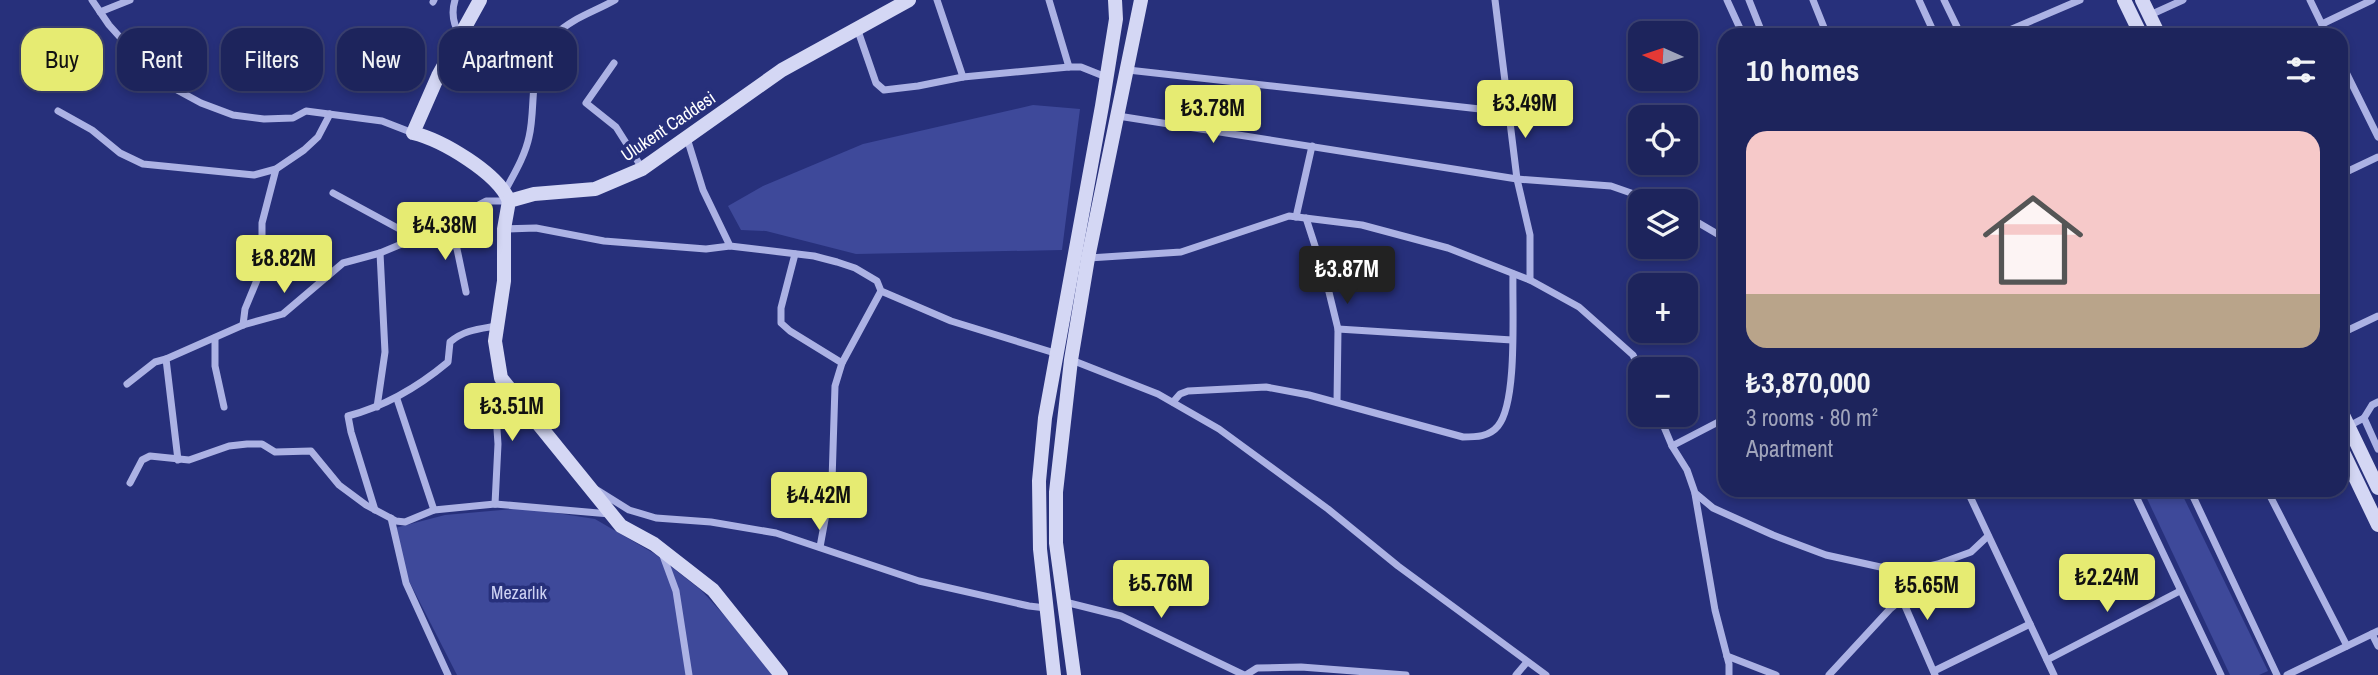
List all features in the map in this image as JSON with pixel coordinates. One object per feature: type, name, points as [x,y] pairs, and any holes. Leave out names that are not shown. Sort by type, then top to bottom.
[{"type":"street","points":[[92,0],[125,44],[166,84],[201,103],[233,115],[264,119],[293,118],[306,111],[382,121],[462,156],[490,174],[507,196]]},
{"type":"street","points":[[100,12],[130,0]]},
{"type":"street","points":[[455,0],[452,8],[458,28]]},
{"type":"street","points":[[465,28],[480,0]]},
{"type":"street","points":[[495,504],[498,444],[496,415],[501,378],[495,341],[504,281],[507,196],[529,137],[537,62],[552,37],[572,20],[599,10],[615,0]]},
{"type":"street","name":"Ulukent Caddesi","points":[[507,196],[595,189],[642,169],[782,70],[909,0]]},
{"type":"street","points":[[937,0],[963,77]]},
{"type":"street","points":[[1049,0],[1069,67]]},
{"type":"street","points":[[1054,675],[1040,549],[1039,481],[1045,418],[1107,78],[1116,19],[1115,0]]},
{"type":"street","points":[[1074,675],[1056,543],[1056,492],[1071,360],[1088,258],[1141,0]]},
{"type":"street","points":[[1495,0],[1507,112],[1517,179],[1530,235],[1530,280]]},
{"type":"street","points":[[1727,0],[1740,28]]},
{"type":"street","points":[[1749,0],[1760,28]]},
{"type":"street","points":[[1813,0],[1824,28]]},
{"type":"street","points":[[1919,0],[1932,28]]},
{"type":"street","points":[[1944,0],[1958,28]]},
{"type":"street","points":[[2014,28],[2080,0]]},
{"type":"street","points":[[2124,0],[2138,28]]},
{"type":"street","points":[[2142,0],[2156,28]]},
{"type":"street","points":[[2149,15],[2183,0]]},
{"type":"street","points":[[2310,0],[2324,28]]},
{"type":"street","points":[[2322,24],[2372,0]]},
{"type":"street","points":[[857,28],[876,83],[884,90],[963,77],[1069,67],[1081,67],[1107,78]]},
{"type":"street","points":[[614,63],[586,103],[616,127],[642,169]]},
{"type":"street","points":[[1128,70],[1507,112]]},
{"type":"street","points":[[413,133],[439,74]]},
{"type":"street","points":[[2348,76],[2378,137]]},
{"type":"street","points":[[58,111],[92,130],[120,153],[143,164],[254,175],[276,169],[304,150],[318,137],[330,114]]},
{"type":"street","points":[[1118,116],[1517,179],[1611,186],[1628,192]]},
{"type":"street","points":[[687,138],[703,190],[730,246]]},
{"type":"street","points":[[1296,217],[1312,146]]},
{"type":"street","points":[[2348,171],[2378,157]]},
{"type":"street","points":[[243,325],[245,309],[262,268],[262,223],[276,169]]},
{"type":"street","points":[[333,193],[416,238]]},
{"type":"street","points":[[127,384],[155,362],[243,325],[283,314],[343,263],[380,253],[416,238],[486,201],[507,196]]},
{"type":"street","points":[[1088,258],[1181,252],[1289,216],[1362,225],[1448,248],[1530,280],[1579,307],[1634,357]]},
{"type":"street","points":[[1306,218],[1338,329],[1337,402]]},
{"type":"street","points":[[1698,223],[1718,234]]},
{"type":"street","points":[[444,224],[457,249],[466,292]]},
{"type":"street","points":[[504,229],[536,228],[604,242],[706,249],[730,246],[814,256],[855,268],[877,281],[881,291],[951,321],[1057,353],[1158,394],[1220,429],[1328,509],[1398,566],[1546,675]]},
{"type":"street","points":[[377,407],[385,352],[380,253]]},
{"type":"street","points":[[795,254],[781,309],[781,323],[842,363]]},
{"type":"street","points":[[1173,402],[1180,394],[1188,391],[1266,387],[1337,402],[1463,437],[1488,435],[1499,426],[1507,409],[1513,274]]},
{"type":"street","points":[[820,547],[832,481],[835,386],[842,363],[881,291]]},
{"type":"street","points":[[2348,330],[2378,316]]},
{"type":"street","points":[[375,510],[348,416],[397,399],[448,362],[450,342],[458,335],[497,326]]},
{"type":"street","points":[[1338,329],[1512,340]]},
{"type":"street","points":[[215,338],[215,366],[224,407]]},
{"type":"street","points":[[166,359],[178,460]]},
{"type":"street","points":[[501,378],[621,526],[660,548],[713,590],[781,675]]},
{"type":"street","points":[[397,399],[434,510]]},
{"type":"street","points":[[2376,481],[2348,427],[2364,418],[2372,405],[2378,402]]},
{"type":"street","points":[[2364,418],[2378,449]]},
{"type":"street","points":[[1672,446],[1718,422]]},
{"type":"street","points":[[1664,427],[1687,470],[1695,493],[1714,610],[1727,656],[1729,675]]},
{"type":"street","points":[[130,483],[142,460],[150,456],[189,460],[229,446],[262,444],[275,452],[311,451],[339,485],[375,510],[405,522],[434,510],[495,504],[611,514]]},
{"type":"street","points":[[2348,462],[2378,525]]},
{"type":"street","points":[[585,483],[629,510],[656,518],[711,522],[776,533],[919,581],[1047,608]]},
{"type":"street","points":[[1695,493],[1713,508],[1773,535],[1826,555],[1903,572],[1938,564],[1971,552],[1988,536]]},
{"type":"street","points":[[1970,497],[2054,675]]},
{"type":"street","points":[[2136,497],[2221,675]]},
{"type":"street","points":[[2193,497],[2277,675]]},
{"type":"street","points":[[2271,497],[2347,646]]},
{"type":"street","points":[[391,518],[406,583],[448,675]]},
{"type":"street","points":[[660,548],[676,591],[689,675]]},
{"type":"street","points":[[1903,572],[1902,599],[1934,673],[2030,624]]},
{"type":"street","points":[[2047,660],[2180,591]]},
{"type":"street","points":[[1829,675],[1902,599]]},
{"type":"street","points":[[1065,602],[1121,616],[1245,675],[1257,668],[1301,667],[1406,675]]},
{"type":"street","points":[[2287,675],[2375,633],[2378,646]]},
{"type":"street","points":[[1727,656],[1776,675]]},
{"type":"street","points":[[1516,675],[1527,662]]},
{"type":"green space","points":[[1033,105],[1080,109],[1062,250],[856,254],[766,231],[741,230],[728,206],[763,186],[863,144]]},
{"type":"green space","points":[[2146,497],[2183,497],[2268,671],[2259,675],[2230,675]]},
{"type":"green space","name":"Mezarlık","points":[[524,508],[595,519],[655,554],[701,590],[757,651],[773,675],[457,675],[408,579],[395,528],[445,515]]}]
